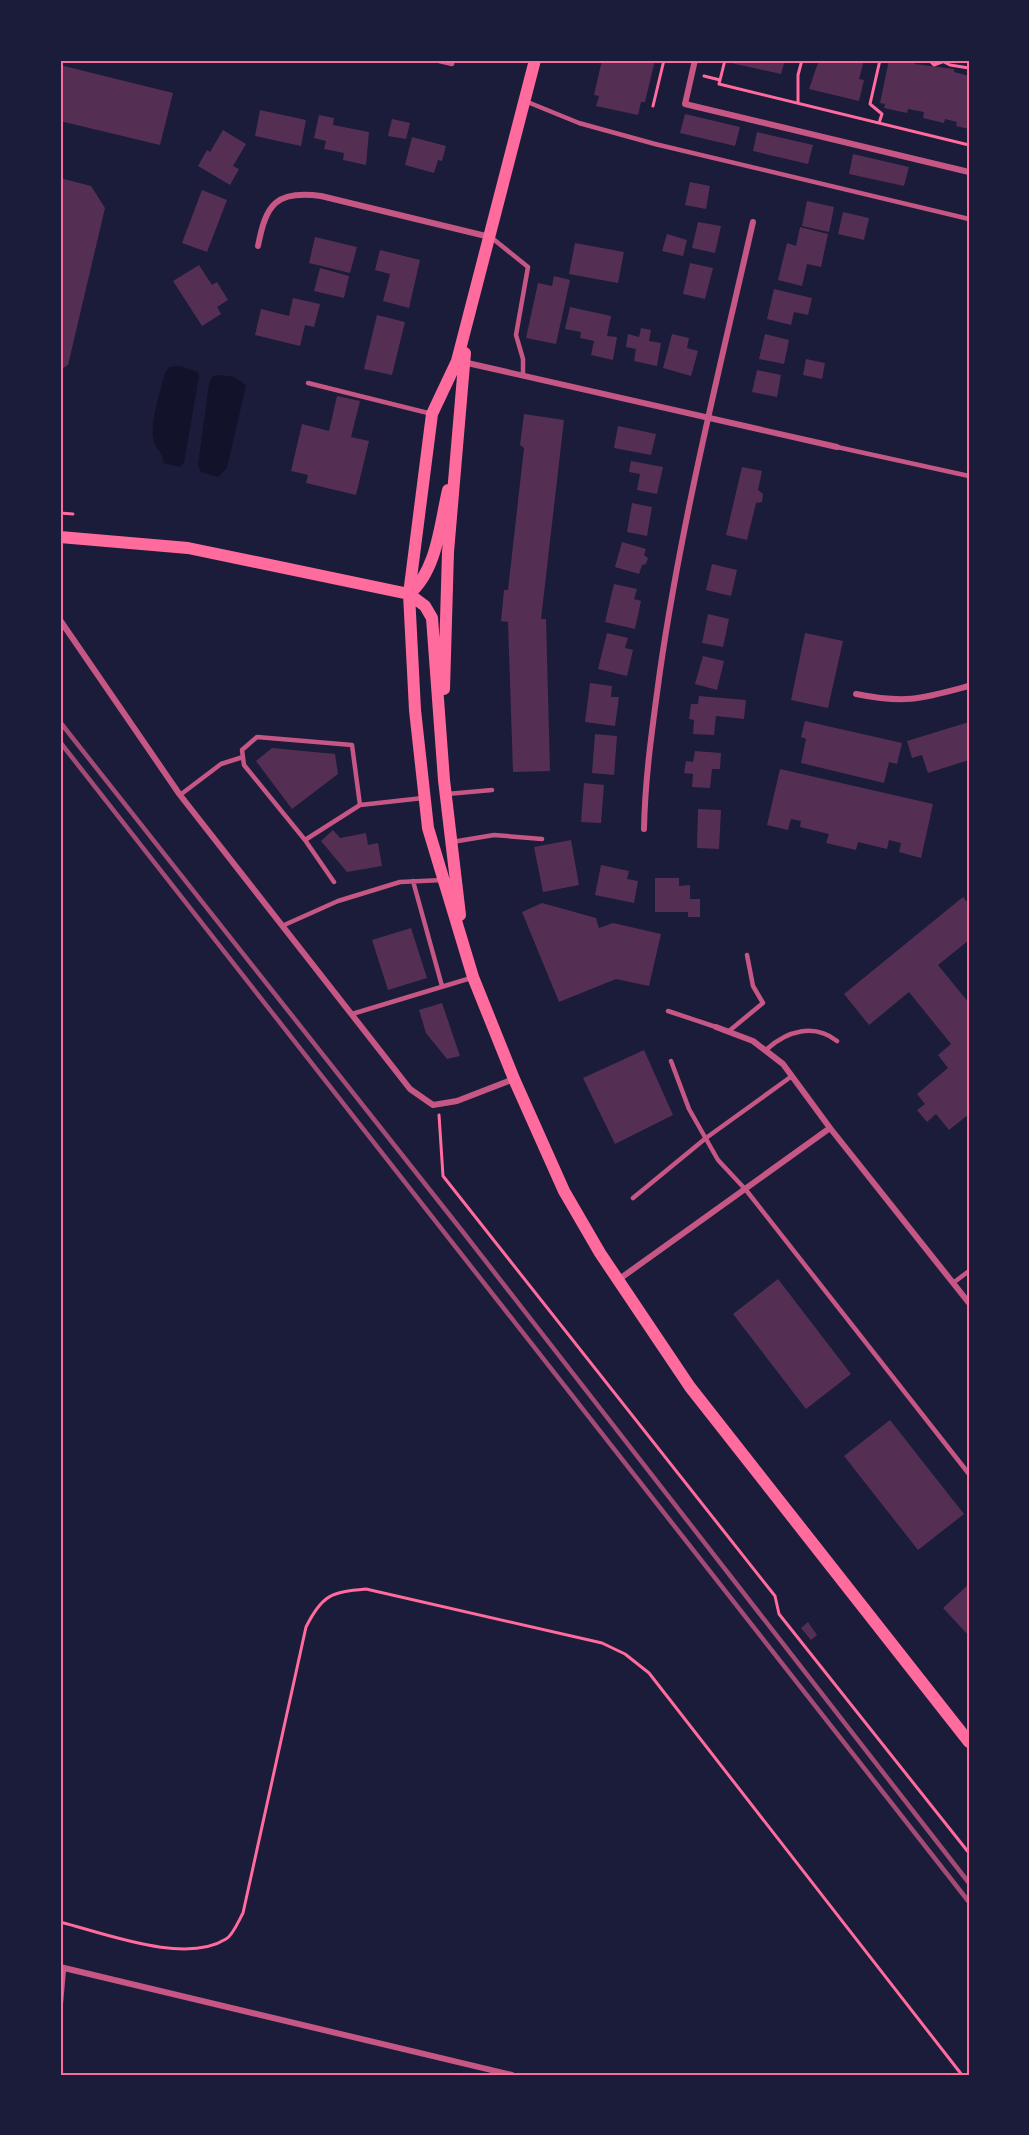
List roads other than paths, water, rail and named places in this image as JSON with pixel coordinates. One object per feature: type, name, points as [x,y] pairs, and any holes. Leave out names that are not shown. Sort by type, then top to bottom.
[{"type":"main road","points":[[444,780],[443,697],[448,552],[458,445],[460,362],[535,60]]},
{"type":"main road","points":[[460,362],[432,414],[409,594],[423,798],[428,828],[473,977],[514,1079],[564,1191],[618,1281],[690,1387],[969,1742]]},
{"type":"main road","points":[[409,594],[417,587],[430,564],[458,445]]},
{"type":"main road","points":[[60,537],[188,548],[409,594],[425,606],[432,618],[444,780],[465,951]]},
{"type":"street","points":[[695,60],[684,104],[969,172]]},
{"type":"street","points":[[258,246],[268,210],[281,199],[298,194],[321,196],[491,237]]},
{"type":"street","points":[[644,829],[655,709],[670,607],[708,418],[753,222]]},
{"type":"street","points":[[460,362],[837,447]]},
{"type":"street","points":[[60,620],[180,795],[410,1089],[433,1105],[457,1101],[514,1079]]},
{"type":"street","points":[[856,694],[892,701],[919,700],[969,686]]},
{"type":"street","points":[[717,1027],[767,1049],[792,1076],[830,1128],[969,1303]]},
{"type":"street","points":[[618,1281],[830,1128]]},
{"type":"street","points":[[62,1967],[512,2075]]},
{"type":"lane","points":[[435,60],[452,64],[453,60]]},
{"type":"lane","points":[[525,101],[579,123],[655,144],[969,219]]},
{"type":"lane","points":[[491,237],[528,267],[516,335],[523,359],[523,376]]},
{"type":"lane","points":[[308,383],[432,414]]},
{"type":"lane","points":[[837,447],[969,476]]},
{"type":"lane","points":[[334,882],[305,840],[244,765],[242,750],[257,737],[352,745],[360,805]]},
{"type":"lane","points":[[180,795],[221,764],[243,757]]},
{"type":"lane","points":[[446,794],[492,790]]},
{"type":"lane","points":[[305,840],[360,805],[423,798]]},
{"type":"lane","points":[[451,842],[494,836],[542,839]]},
{"type":"lane","points":[[282,926],[338,901],[400,882],[444,880]]},
{"type":"lane","points":[[413,881],[442,986]]},
{"type":"lane","points":[[729,1031],[763,1002],[753,986],[747,955]]},
{"type":"lane","points":[[352,1014],[473,977]]},
{"type":"lane","points":[[668,1011],[717,1027]]},
{"type":"lane","points":[[767,1049],[785,1035],[796,1032],[825,1034],[837,1041]]},
{"type":"lane","points":[[671,1061],[689,1109],[718,1160],[746,1190],[969,1474]]},
{"type":"lane","points":[[633,1198],[706,1138],[792,1076]]},
{"type":"lane","points":[[953,1283],[969,1271]]},
{"type":"lane","points":[[60,2013],[62,1967]]},
{"type":"railway","points":[[60,722],[463,1232],[969,1883]]},
{"type":"railway","points":[[60,742],[969,1902]]}]
